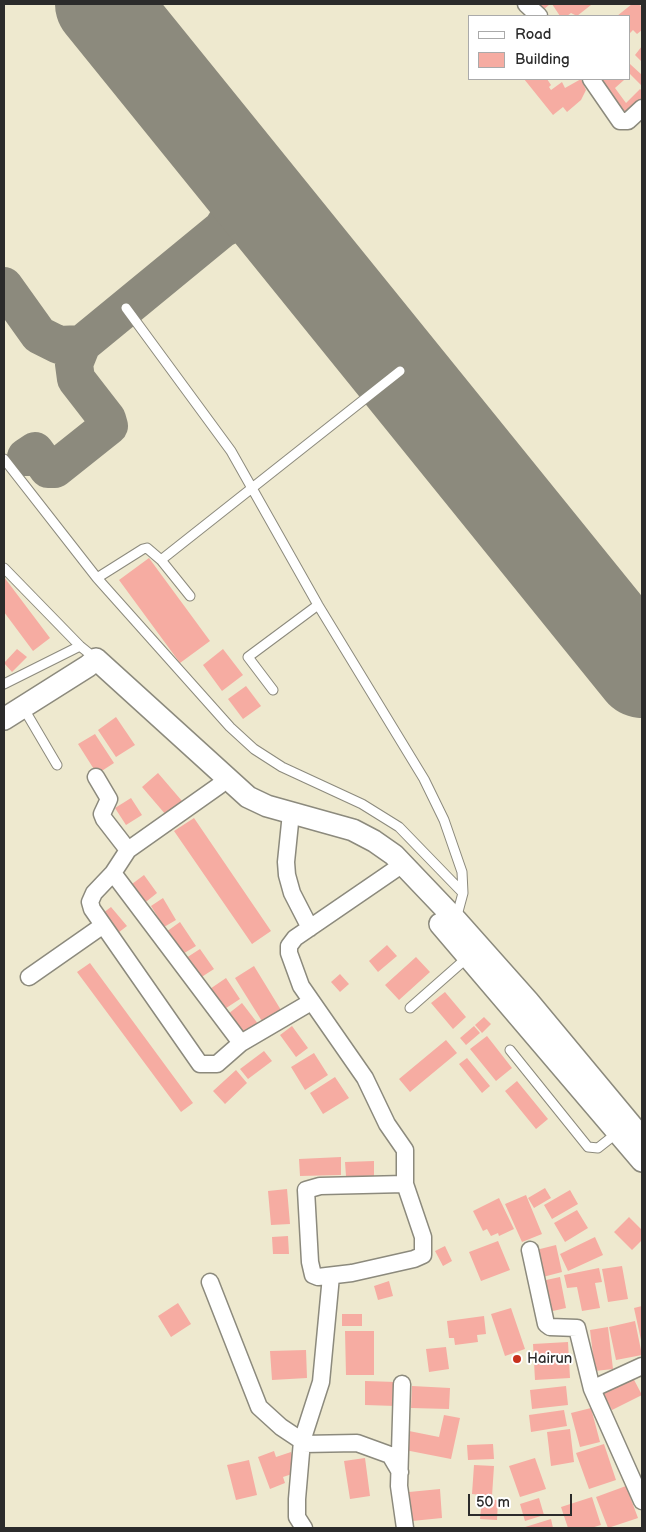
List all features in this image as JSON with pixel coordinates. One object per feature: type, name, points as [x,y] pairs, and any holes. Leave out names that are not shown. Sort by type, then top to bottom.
[{"type":"street","points":[[526,4],[538,15]]},
{"type":"street","points":[[592,80],[620,121],[628,120],[642,108]]},
{"type":"street","points":[[4,728],[27,714],[92,661]]},
{"type":"street","points":[[4,719],[92,661]]},
{"type":"street","points":[[92,661],[220,785],[252,811],[289,820],[342,840],[398,869],[451,925],[630,1132],[642,1161]]},
{"type":"street","points":[[92,661],[248,797],[289,820]]},
{"type":"street","points":[[96,777],[109,799],[102,814],[104,819],[128,850]]},
{"type":"street","points":[[220,785],[128,850],[113,873],[94,893],[90,902],[102,926],[200,1064],[216,1064],[241,1043],[311,1002]]},
{"type":"street","points":[[289,820],[287,875],[292,892],[310,928]]},
{"type":"street","points":[[398,869],[295,938],[289,946],[289,953],[298,980],[311,1002],[365,1078],[388,1124],[405,1150],[405,1184],[424,1237],[423,1255],[380,1268],[330,1276],[318,1277],[313,1275],[310,1262],[306,1190],[320,1186],[405,1184]]},
{"type":"street","points":[[113,873],[241,1043]]},
{"type":"street","points":[[29,977],[102,926]]},
{"type":"street","points":[[530,1250],[546,1324],[550,1327],[577,1328],[592,1389],[642,1501]]},
{"type":"street","points":[[304,1528],[297,1517],[297,1499],[303,1443],[321,1382],[330,1276]]},
{"type":"street","points":[[210,1282],[258,1407],[303,1443],[357,1443],[390,1455],[400,1472]]},
{"type":"street","points":[[592,1389],[642,1366]]},
{"type":"street","points":[[402,1384],[400,1504],[404,1528]]},
{"type":"lane","points":[[126,308],[231,451],[254,488],[318,605],[424,779],[456,850],[463,879],[463,892],[451,925]]},
{"type":"lane","points":[[162,560],[400,371]]},
{"type":"lane","points":[[4,459],[97,578],[230,727],[254,749],[282,768],[362,804],[399,828],[463,892]]},
{"type":"lane","points":[[97,578],[143,548],[147,548],[162,560],[190,596]]},
{"type":"lane","points":[[4,568],[92,661],[4,684]]},
{"type":"lane","points":[[273,690],[248,657],[318,605]]},
{"type":"lane","points":[[27,714],[57,765]]},
{"type":"lane","points":[[410,1008],[474,953]]},
{"type":"lane","points":[[510,1050],[588,1147],[598,1148],[630,1132]]},
{"type":"building","points":[[536,4],[550,4],[542,11]]},
{"type":"building","points":[[552,4],[591,5],[578,15],[571,13],[568,15],[559,15]]},
{"type":"building","points":[[632,4],[639,4],[642,8],[642,30],[637,34],[633,30],[631,32],[631,15],[618,15]]},
{"type":"building","points":[[642,46],[642,62],[635,55]]},
{"type":"building","points":[[631,65],[642,75],[642,86],[631,75]]},
{"type":"building","points":[[525,80],[548,80],[551,85],[549,87],[551,90],[562,82],[565,88],[581,80],[586,90],[581,100],[567,112],[563,107],[553,115]]},
{"type":"building","points":[[596,80],[624,80],[615,88],[626,103],[640,89],[642,91],[642,106],[619,117]]},
{"type":"building","points":[[149,558],[210,641],[180,663],[119,580]]},
{"type":"building","points":[[4,577],[50,638],[33,651],[4,612]]},
{"type":"building","points":[[17,649],[27,657],[12,672],[4,663]]},
{"type":"building","points":[[223,649],[243,675],[222,691],[203,665]]},
{"type":"building","points":[[246,686],[261,706],[243,719],[228,699]]},
{"type":"building","points":[[116,717],[135,745],[116,757],[98,730]]},
{"type":"building","points":[[95,734],[114,763],[97,774],[78,744]]},
{"type":"building","points":[[158,773],[182,801],[166,815],[142,787]]},
{"type":"building","points":[[131,798],[142,815],[126,825],[115,808]]},
{"type":"building","points":[[194,818],[271,931],[252,944],[174,831]]},
{"type":"building","points":[[144,875],[157,893],[142,905],[128,887]]},
{"type":"building","points":[[163,898],[176,920],[164,927],[151,906]]},
{"type":"building","points":[[111,907],[127,926],[118,933],[103,913]]},
{"type":"building","points":[[180,922],[196,946],[181,955],[166,932]]},
{"type":"building","points":[[387,945],[397,956],[378,972],[369,961]]},
{"type":"building","points":[[200,949],[214,969],[200,978],[186,958]]},
{"type":"building","points":[[416,957],[430,972],[399,1000],[385,985]]},
{"type":"building","points":[[90,963],[193,1103],[181,1112],[77,972]]},
{"type":"building","points":[[254,966],[284,1015],[265,1026],[235,978]]},
{"type":"building","points":[[340,974],[349,984],[340,992],[331,982]]},
{"type":"building","points":[[226,978],[240,999],[220,1012],[207,991]]},
{"type":"building","points":[[445,992],[466,1017],[453,1029],[431,1003]]},
{"type":"building","points":[[242,1003],[259,1025],[244,1035],[228,1014]]},
{"type":"building","points":[[484,1017],[491,1024],[482,1033],[475,1025]]},
{"type":"building","points":[[292,1026],[308,1048],[296,1057],[280,1035]]},
{"type":"building","points":[[474,1026],[480,1033],[466,1045],[460,1038]]},
{"type":"building","points":[[487,1036],[512,1068],[496,1081],[470,1049]]},
{"type":"building","points":[[446,1040],[457,1053],[410,1092],[399,1079]]},
{"type":"building","points":[[264,1051],[272,1061],[248,1079],[240,1069]]},
{"type":"building","points":[[314,1053],[328,1075],[305,1090],[291,1067]]},
{"type":"building","points":[[467,1058],[490,1086],[482,1093],[459,1064]]},
{"type":"building","points":[[236,1070],[247,1083],[225,1104],[213,1091]]},
{"type":"building","points":[[335,1077],[349,1098],[323,1114],[310,1093]]},
{"type":"building","points":[[517,1081],[548,1119],[536,1129],[505,1091]]},
{"type":"building","points":[[341,1157],[341,1175],[300,1176],[299,1159]]},
{"type":"building","points":[[374,1161],[374,1176],[346,1176],[345,1162]]},
{"type":"building","points":[[545,1188],[551,1198],[534,1208],[528,1198]]},
{"type":"building","points":[[287,1189],[290,1224],[271,1225],[268,1191]]},
{"type":"building","points":[[570,1190],[578,1204],[552,1219],[544,1205]]},
{"type":"building","points":[[526,1195],[542,1234],[522,1242],[505,1204]]},
{"type":"building","points":[[499,1198],[514,1229],[499,1236],[498,1233],[491,1236],[487,1229],[483,1231],[473,1211]]},
{"type":"building","points":[[577,1210],[588,1228],[565,1242],[554,1223]]},
{"type":"building","points":[[629,1217],[642,1230],[642,1240],[632,1250],[614,1232]]},
{"type":"building","points":[[288,1236],[289,1254],[273,1254],[272,1237]]},
{"type":"building","points":[[595,1237],[603,1255],[568,1271],[560,1254]]},
{"type":"building","points":[[498,1241],[510,1270],[481,1281],[469,1252]]},
{"type":"building","points":[[556,1245],[562,1272],[539,1278],[532,1251]]},
{"type":"building","points":[[445,1246],[452,1261],[443,1266],[435,1251]]},
{"type":"building","points":[[622,1266],[628,1299],[608,1302],[602,1269]]},
{"type":"building","points":[[599,1268],[602,1282],[595,1283],[600,1308],[582,1311],[577,1287],[567,1288],[564,1275]]},
{"type":"building","points":[[560,1277],[566,1308],[544,1313],[537,1282]]},
{"type":"building","points":[[389,1281],[393,1296],[378,1300],[374,1286]]},
{"type":"building","points":[[178,1303],[191,1324],[171,1337],[158,1316]]},
{"type":"building","points":[[642,1306],[642,1340],[641,1340],[634,1308]]},
{"type":"building","points":[[511,1308],[525,1349],[505,1356],[491,1314]]},
{"type":"building","points":[[342,1314],[362,1314],[362,1326],[342,1326]]},
{"type":"building","points":[[484,1316],[486,1334],[477,1335],[478,1342],[455,1345],[454,1338],[449,1338],[447,1321]]},
{"type":"building","points":[[635,1321],[642,1355],[616,1360],[609,1327]]},
{"type":"building","points":[[608,1327],[613,1369],[595,1371],[590,1330]]},
{"type":"building","points":[[345,1331],[374,1331],[374,1375],[346,1375]]},
{"type":"building","points":[[568,1342],[570,1378],[535,1380],[533,1344]]},
{"type":"building","points":[[446,1347],[449,1369],[429,1372],[426,1349]]},
{"type":"building","points":[[306,1350],[307,1378],[272,1380],[270,1351]]},
{"type":"building","points":[[632,1376],[642,1395],[612,1410],[602,1392]]},
{"type":"building","points":[[365,1381],[396,1382],[396,1406],[365,1405]]},
{"type":"building","points":[[412,1386],[450,1388],[449,1409],[411,1408]]},
{"type":"building","points":[[566,1386],[568,1405],[532,1409],[530,1390]]},
{"type":"building","points":[[591,1408],[600,1442],[580,1447],[571,1413]]},
{"type":"building","points":[[564,1410],[567,1426],[531,1432],[529,1415]]},
{"type":"building","points":[[444,1415],[460,1418],[451,1459],[405,1450],[409,1431],[439,1437]]},
{"type":"building","points":[[570,1429],[574,1462],[551,1466],[547,1432]]},
{"type":"building","points":[[493,1444],[494,1459],[468,1460],[467,1445]]},
{"type":"building","points":[[604,1444],[616,1480],[589,1489],[576,1453]]},
{"type":"building","points":[[274,1451],[276,1457],[291,1452],[298,1472],[283,1477],[285,1483],[270,1489],[258,1457]]},
{"type":"building","points":[[365,1458],[370,1496],[350,1499],[344,1461]]},
{"type":"building","points":[[535,1458],[546,1489],[520,1497],[509,1466]]},
{"type":"building","points":[[249,1460],[257,1495],[236,1500],[227,1465]]},
{"type":"building","points":[[474,1465],[494,1466],[492,1496],[472,1494]]},
{"type":"building","points":[[626,1486],[638,1518],[608,1528],[596,1497]]},
{"type":"building","points":[[440,1489],[442,1518],[412,1521],[409,1492]]},
{"type":"building","points":[[592,1497],[601,1525],[591,1528],[568,1528],[561,1507]]},
{"type":"building","points":[[539,1498],[544,1515],[525,1521],[520,1504]]},
{"type":"building","points":[[482,1499],[498,1500],[497,1520],[480,1519]]},
{"type":"building","points":[[551,1519],[553,1528],[522,1528]]},
{"type":"taxiway","points":[[4,286],[39,335],[59,345],[82,344],[222,229],[232,213],[236,198],[230,161]]},
{"type":"taxiway","points":[[222,229],[234,223],[259,221],[286,231]]},
{"type":"taxiway","points":[[26,457],[35,451],[48,469],[55,469],[109,426],[107,419],[76,379],[74,364],[82,344]]},
{"type":"runway","points":[[102,4],[642,671]]},
{"type":"place","name":"Hairun","points":[[517,1359]]}]
